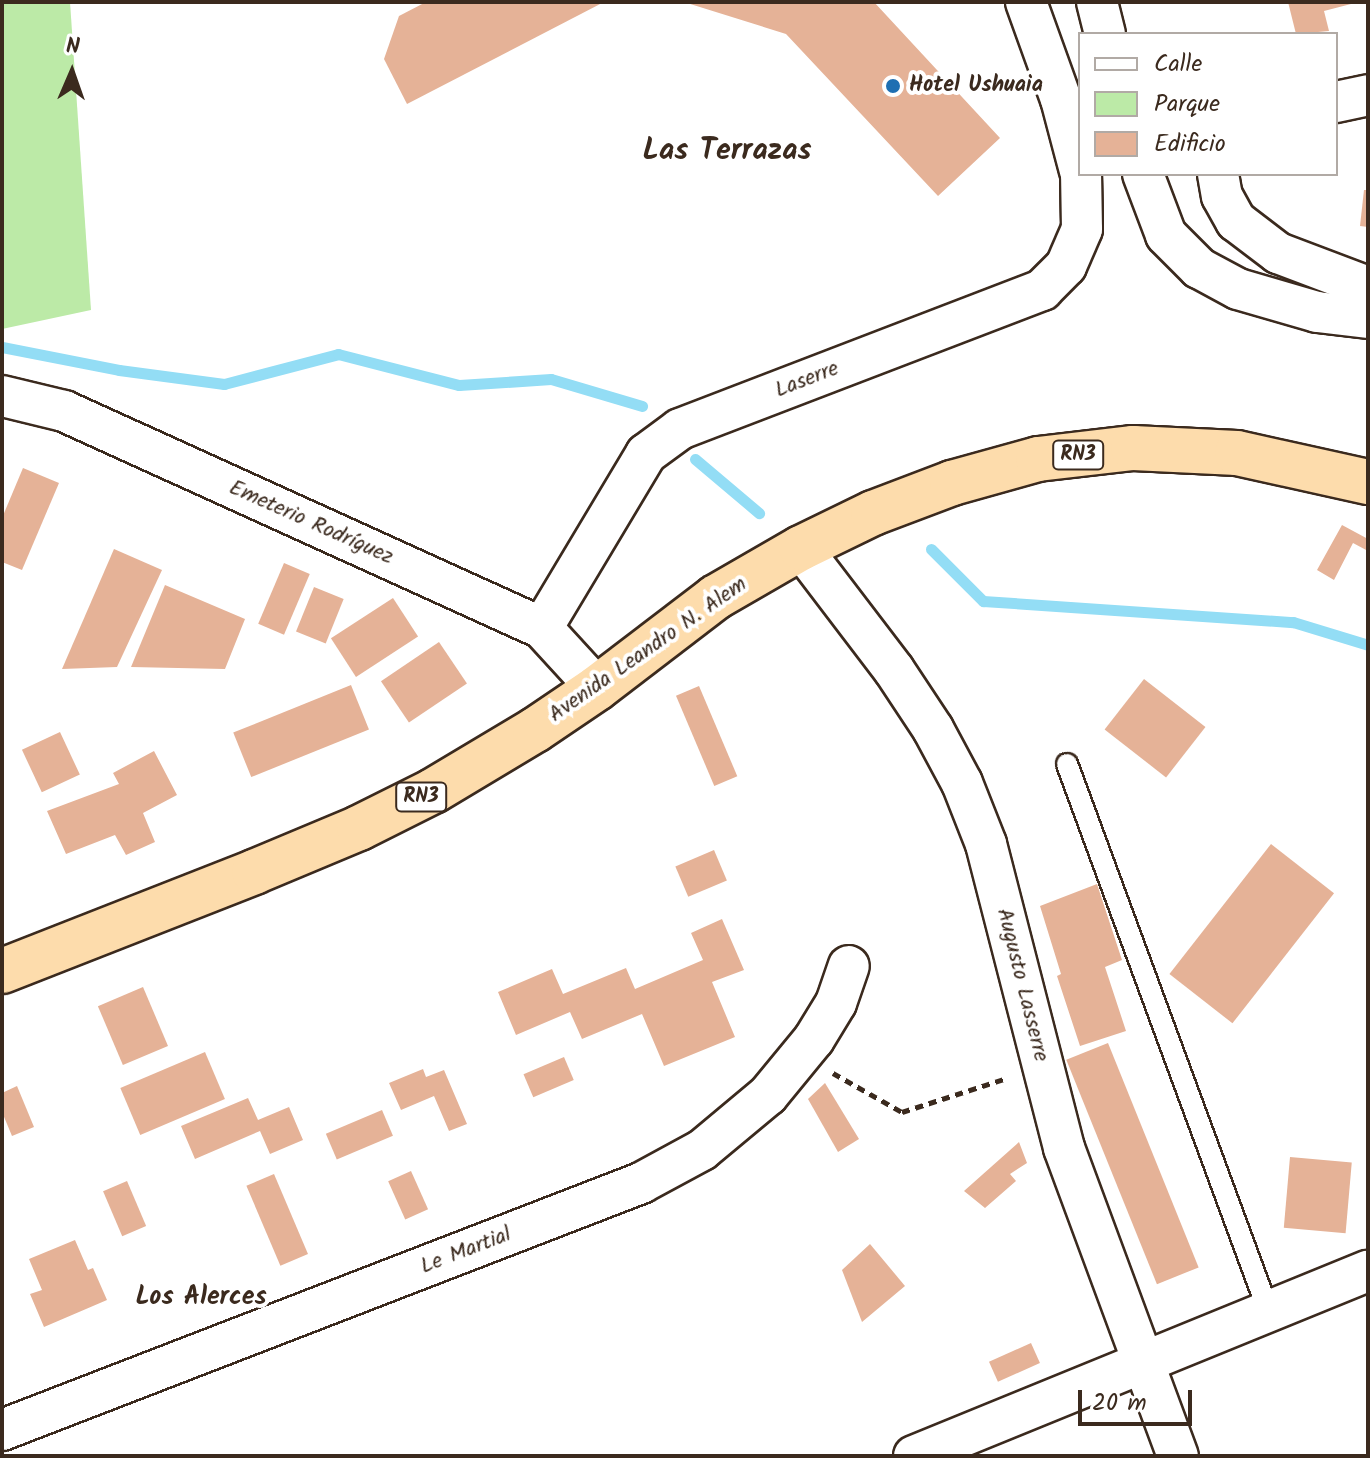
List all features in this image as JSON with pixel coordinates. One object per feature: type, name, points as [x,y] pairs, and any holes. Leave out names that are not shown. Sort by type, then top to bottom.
[{"type":"highway","name":"Avenida Leandro N. Alem","points":[[2,971],[359,828],[433,791],[535,730],[597,688],[716,597],[801,548],[873,513],[952,483],[1051,457],[1133,448],[1237,453],[1368,482]]},
{"type":"street","name":"Laserre","points":[[1026,2],[1061,99],[1078,164]]},
{"type":"street","points":[[1097,2],[1104,32]]},
{"type":"street","points":[[1338,102],[1368,95]]},
{"type":"street","name":"Laserre","points":[[542,628],[646,454],[680,429],[1042,290],[1066,266],[1082,229],[1080,176]]},
{"type":"street","points":[[1144,176],[1166,235],[1199,268],[1238,289],[1317,312],[1368,318]]},
{"type":"street","points":[[1218,176],[1222,196],[1236,221],[1278,253],[1368,287]]},
{"type":"street","name":"Emeterio Rodríguez","points":[[2,396],[64,411],[542,628],[597,688]]},
{"type":"street","name":"Augusto Lasserre","points":[[801,548],[894,670],[933,729],[962,783],[986,844],[1064,1148],[1141,1363],[1178,1456]]},
{"type":"street","name":"Le Martial","points":[[2,1430],[641,1183],[702,1150],[768,1095],[801,1055],[836,1003],[849,966]]},
{"type":"street","points":[[914,1456],[1368,1271]]},
{"type":"lane","points":[[1067,764],[1268,1310]]},
{"type":"path","points":[[801,1055],[902,1112],[1042,1067]]},
{"type":"green space","points":[[2,2],[70,2],[91,310],[2,329]]},
{"type":"building","points":[[426,2],[604,2],[407,104],[384,59],[399,16]]},
{"type":"building","name":"Hotel Ushuaia","points":[[874,2],[1000,138],[938,196],[786,34],[687,3]]},
{"type":"building","points":[[1288,2],[1350,2],[1324,11],[1329,31],[1296,32]]},
{"type":"building","points":[[1364,190],[1368,190],[1368,227],[1360,226]]},
{"type":"building","points":[[23,468],[59,483],[22,570],[2,562],[2,518]]},
{"type":"building","points":[[1342,525],[1368,539],[1368,551],[1353,543],[1334,580],[1317,570]]},
{"type":"building","points":[[114,549],[162,570],[117,667],[62,669]]},
{"type":"building","points":[[284,563],[310,574],[284,635],[258,624]]},
{"type":"building","points":[[165,585],[245,619],[225,669],[131,667]]},
{"type":"building","points":[[314,587],[344,599],[326,643],[296,632]]},
{"type":"building","points":[[393,598],[418,637],[356,677],[331,638]]},
{"type":"building","points":[[439,642],[467,683],[409,723],[381,681]]},
{"type":"building","points":[[1144,679],[1205,727],[1166,777],[1105,729]]},
{"type":"building","points":[[351,685],[369,730],[251,777],[233,733]]},
{"type":"building","points":[[699,686],[737,776],[714,786],[676,696]]},
{"type":"building","points":[[60,732],[80,775],[42,792],[22,750]]},
{"type":"building","points":[[154,751],[177,795],[143,813],[155,842],[126,855],[115,835],[66,854],[47,811],[119,784],[113,773]]},
{"type":"building","points":[[1271,844],[1334,893],[1232,1023],[1169,974]]},
{"type":"building","points":[[714,850],[727,880],[688,897],[675,866]]},
{"type":"building","points":[[1097,884],[1122,960],[1105,967],[1126,1031],[1080,1046],[1057,976],[1061,974],[1040,906]]},
{"type":"building","points":[[722,919],[744,970],[712,982],[735,1037],[664,1066],[642,1014],[582,1039],[570,1012],[516,1035],[498,992],[552,969],[563,994],[626,968],[635,989],[703,960],[691,933]]},
{"type":"building","points":[[143,987],[168,1046],[123,1065],[98,1006]]},
{"type":"building","points":[[1108,1043],[1199,1267],[1157,1284],[1066,1060]]},
{"type":"building","points":[[205,1052],[225,1099],[140,1135],[120,1088]]},
{"type":"building","points":[[564,1057],[574,1080],[533,1097],[523,1074]]},
{"type":"building","points":[[423,1069],[426,1077],[444,1070],[467,1124],[449,1131],[434,1096],[401,1110],[389,1083]]},
{"type":"building","points":[[825,1083],[859,1139],[838,1152],[808,1099]]},
{"type":"building","points":[[17,1086],[34,1127],[12,1136],[2,1112],[2,1093]]},
{"type":"building","points":[[248,1098],[258,1120],[289,1107],[303,1140],[270,1154],[260,1131],[195,1159],[181,1126]]},
{"type":"building","points":[[382,1110],[393,1136],[337,1160],[326,1134]]},
{"type":"building","points":[[1019,1142],[1027,1163],[1010,1174],[1016,1181],[985,1208],[964,1191]]},
{"type":"building","points":[[1290,1157],[1352,1162],[1346,1233],[1284,1228]]},
{"type":"building","points":[[411,1171],[428,1209],[405,1220],[388,1181]]},
{"type":"building","points":[[274,1174],[308,1254],[280,1266],[246,1186]]},
{"type":"building","points":[[127,1181],[146,1226],[122,1236],[103,1191]]},
{"type":"building","points":[[75,1240],[88,1270],[93,1268],[107,1300],[44,1327],[30,1294],[42,1290],[29,1259]]},
{"type":"building","points":[[870,1244],[905,1286],[862,1322],[842,1270]]},
{"type":"building","points":[[1031,1343],[1040,1363],[998,1382],[989,1362]]},
{"type":"waterway","points":[[2,347],[119,370],[224,384],[338,354],[459,385],[551,379],[642,406]]},
{"type":"waterway","points":[[695,459],[759,513]]},
{"type":"waterway","points":[[931,549],[983,601],[1293,622],[1368,645]]},
{"type":"place","name":"Hotel Ushuaia","points":[[893,86]]},
{"type":"district","name":"Las Terrazas","points":[[727,151]]},
{"type":"district","name":"Los Alerces","points":[[201,1298]]}]
